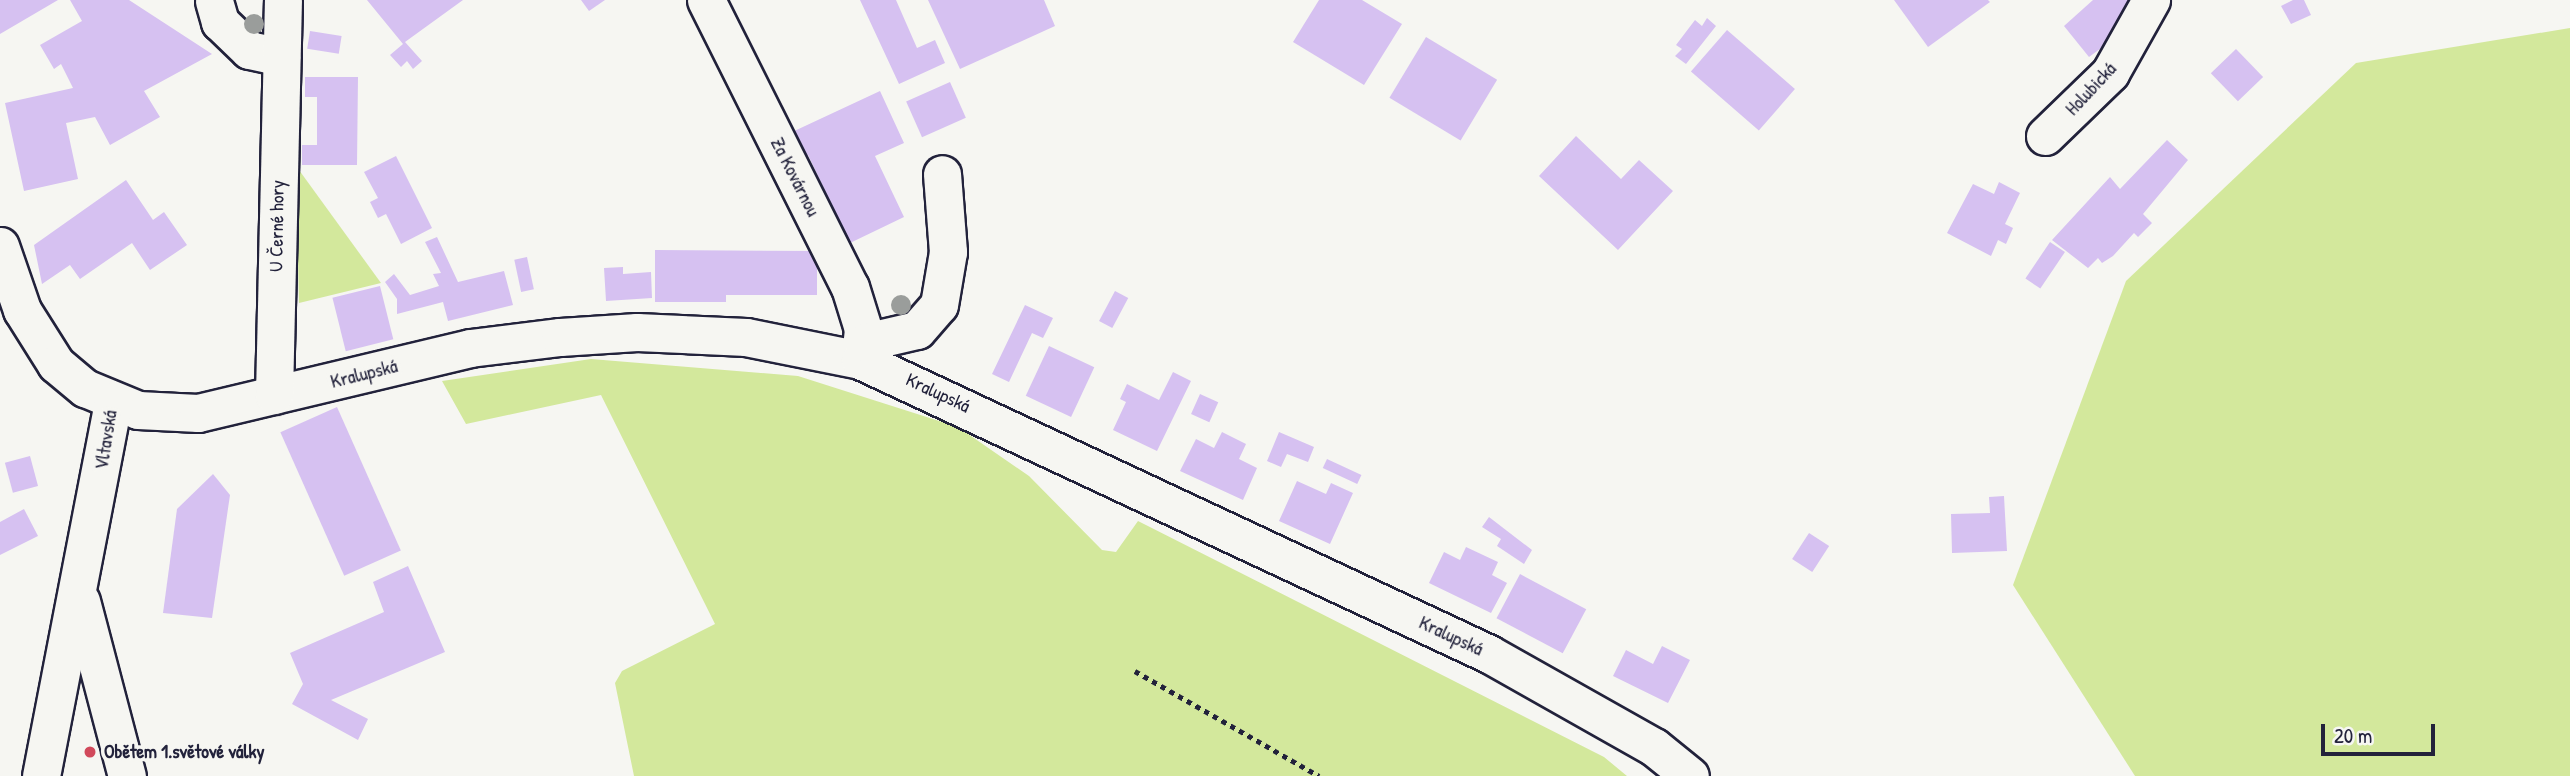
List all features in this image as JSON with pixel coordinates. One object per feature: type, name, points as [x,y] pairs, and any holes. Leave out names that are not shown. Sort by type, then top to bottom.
[{"type":"street","points":[[212,0],[220,22],[249,50],[281,57]]},
{"type":"street","name":"U Černé hory","points":[[274,395],[283,0]]},
{"type":"street","name":"Za Kovárnou","points":[[706,0],[850,287],[866,327]]},
{"type":"street","name":"Holubická","points":[[2045,136],[2110,73],[2151,0]]},
{"type":"street","points":[[866,327],[917,330],[939,305],[948,252],[942,174]]},
{"type":"street","name":"Vltavská","points":[[0,246],[22,310],[43,349],[85,388],[113,401],[79,593],[41,776]]},
{"type":"street","name":"Kralupská","points":[[113,401],[138,410],[198,413],[470,348],[572,336],[637,332],[746,337],[866,327],[1489,654],[1654,747],[1690,776]]},
{"type":"street","name":"Vltavská","points":[[79,593],[127,776]]},
{"type":"path","points":[[1135,671],[1320,776]]},
{"type":"green space","points":[[2570,28],[2570,776],[2135,776],[2013,585],[2126,281],[2356,63]]},
{"type":"green space","points":[[296,170],[299,170],[381,283],[299,303]]},
{"type":"green space","points":[[591,359],[798,376],[958,427],[1029,476],[1102,550],[1116,552],[1138,521],[1604,757],[1627,776],[634,776],[615,683],[622,671],[715,624],[601,395],[466,424],[442,381]]},
{"type":"building","points":[[0,0],[58,0],[0,34]]},
{"type":"building","points":[[70,0],[129,0],[212,54],[144,91],[160,117],[110,145],[95,117],[66,123],[78,179],[24,191],[5,103],[73,88],[61,64],[54,69],[40,45],[82,21]]},
{"type":"building","points":[[367,0],[463,0],[405,42],[422,61],[413,69],[407,61],[401,67],[390,55],[403,44]]},
{"type":"building","points":[[581,0],[605,0],[589,11]]},
{"type":"building","points":[[860,0],[896,0],[917,48],[935,40],[945,63],[899,84]]},
{"type":"building","points":[[928,0],[1044,0],[1055,26],[960,69]]},
{"type":"building","points":[[1319,0],[1362,0],[1402,24],[1364,85],[1293,42]]},
{"type":"building","points":[[1894,0],[1988,0],[1990,2],[1928,47]]},
{"type":"building","points":[[2093,0],[2141,0],[2127,29],[2089,57],[2064,26]]},
{"type":"building","points":[[2293,0],[2304,0],[2311,15],[2291,24],[2281,6]]},
{"type":"building","points":[[1707,18],[1716,26],[1686,64],[1675,56],[1682,49],[1676,45],[1695,20],[1702,26]]},
{"type":"building","points":[[1727,30],[1795,89],[1759,131],[1691,72]]},
{"type":"building","points":[[310,31],[342,36],[339,54],[307,49]]},
{"type":"building","points":[[1426,37],[1497,80],[1461,141],[1389,98]]},
{"type":"building","points":[[2236,49],[2263,77],[2238,101],[2211,73]]},
{"type":"building","points":[[305,77],[358,77],[357,165],[302,165],[302,145],[317,145],[317,97],[305,97]]},
{"type":"building","points":[[950,82],[966,118],[922,137],[906,102]]},
{"type":"building","points":[[880,91],[904,143],[875,156],[904,217],[850,243],[808,155],[801,158],[790,133]]},
{"type":"building","points":[[1576,136],[1621,179],[1639,160],[1673,191],[1618,250],[1539,176]]},
{"type":"building","points":[[2167,140],[2188,160],[2143,214],[2152,223],[2138,237],[2134,233],[2113,256],[2102,263],[2098,258],[2088,268],[2052,240],[2110,177],[2120,189]]},
{"type":"building","points":[[396,156],[432,228],[401,244],[386,214],[378,218],[370,202],[378,198],[364,172]]},
{"type":"building","points":[[126,180],[153,220],[164,212],[187,245],[150,270],[132,243],[80,279],[70,265],[42,284],[34,245]]},
{"type":"building","points":[[1999,182],[2020,193],[2005,224],[2013,228],[2006,244],[1998,240],[1991,256],[1947,233],[1973,184],[1994,194]]},
{"type":"building","points":[[437,237],[458,282],[504,271],[513,305],[448,321],[443,302],[397,314],[397,299],[385,282],[394,274],[410,295],[439,286],[433,274],[441,273],[425,242]]},
{"type":"building","points":[[2050,242],[2065,252],[2040,289],[2025,278]]},
{"type":"building","points":[[655,250],[817,251],[817,295],[726,295],[726,302],[655,302]]},
{"type":"building","points":[[527,257],[534,289],[521,292],[514,260]]},
{"type":"building","points":[[623,267],[623,274],[651,272],[652,298],[606,301],[604,268]]},
{"type":"building","points":[[380,286],[393,339],[346,351],[332,298]]},
{"type":"building","points":[[1115,291],[1128,298],[1112,328],[1099,321]]},
{"type":"building","points":[[1025,305],[1053,318],[1043,338],[1032,333],[1009,382],[992,374]]},
{"type":"building","points":[[1049,346],[1094,367],[1071,417],[1026,396]]},
{"type":"building","points":[[1173,372],[1191,381],[1157,451],[1113,430],[1126,402],[1120,399],[1127,384],[1159,400]]},
{"type":"building","points":[[1200,394],[1218,402],[1209,422],[1191,414]]},
{"type":"building","points":[[337,407],[401,550],[344,576],[280,432]]},
{"type":"building","points":[[1222,432],[1246,444],[1239,459],[1257,468],[1243,500],[1180,471],[1196,439],[1214,448]]},
{"type":"building","points":[[1279,432],[1314,447],[1308,462],[1287,454],[1281,467],[1267,461]]},
{"type":"building","points":[[30,456],[38,486],[13,493],[5,463]]},
{"type":"building","points":[[1327,459],[1361,475],[1357,484],[1323,468]]},
{"type":"building","points":[[213,474],[230,495],[212,618],[163,613],[177,509]]},
{"type":"building","points":[[1297,481],[1326,494],[1331,483],[1353,493],[1330,544],[1279,521]]},
{"type":"building","points":[[2004,496],[2007,551],[1952,553],[1951,514],[1990,513],[1989,497]]},
{"type":"building","points":[[24,509],[38,536],[0,555],[0,522]]},
{"type":"building","points":[[1489,517],[1532,550],[1524,564],[1497,546],[1501,539],[1482,527]]},
{"type":"building","points":[[1809,533],[1829,546],[1812,572],[1792,559]]},
{"type":"building","points":[[1466,547],[1498,562],[1492,575],[1507,583],[1491,613],[1429,583],[1444,552],[1460,560]]},
{"type":"building","points":[[408,566],[445,652],[331,700],[368,719],[358,740],[292,704],[303,684],[290,653],[384,612],[373,582]]},
{"type":"building","points":[[1520,574],[1586,609],[1563,653],[1497,618]]},
{"type":"building","points":[[1662,646],[1690,660],[1668,703],[1613,676],[1626,650],[1653,664]]},
{"type":"place","name":"Obětem 1.světové války","points":[[90,752]]}]
